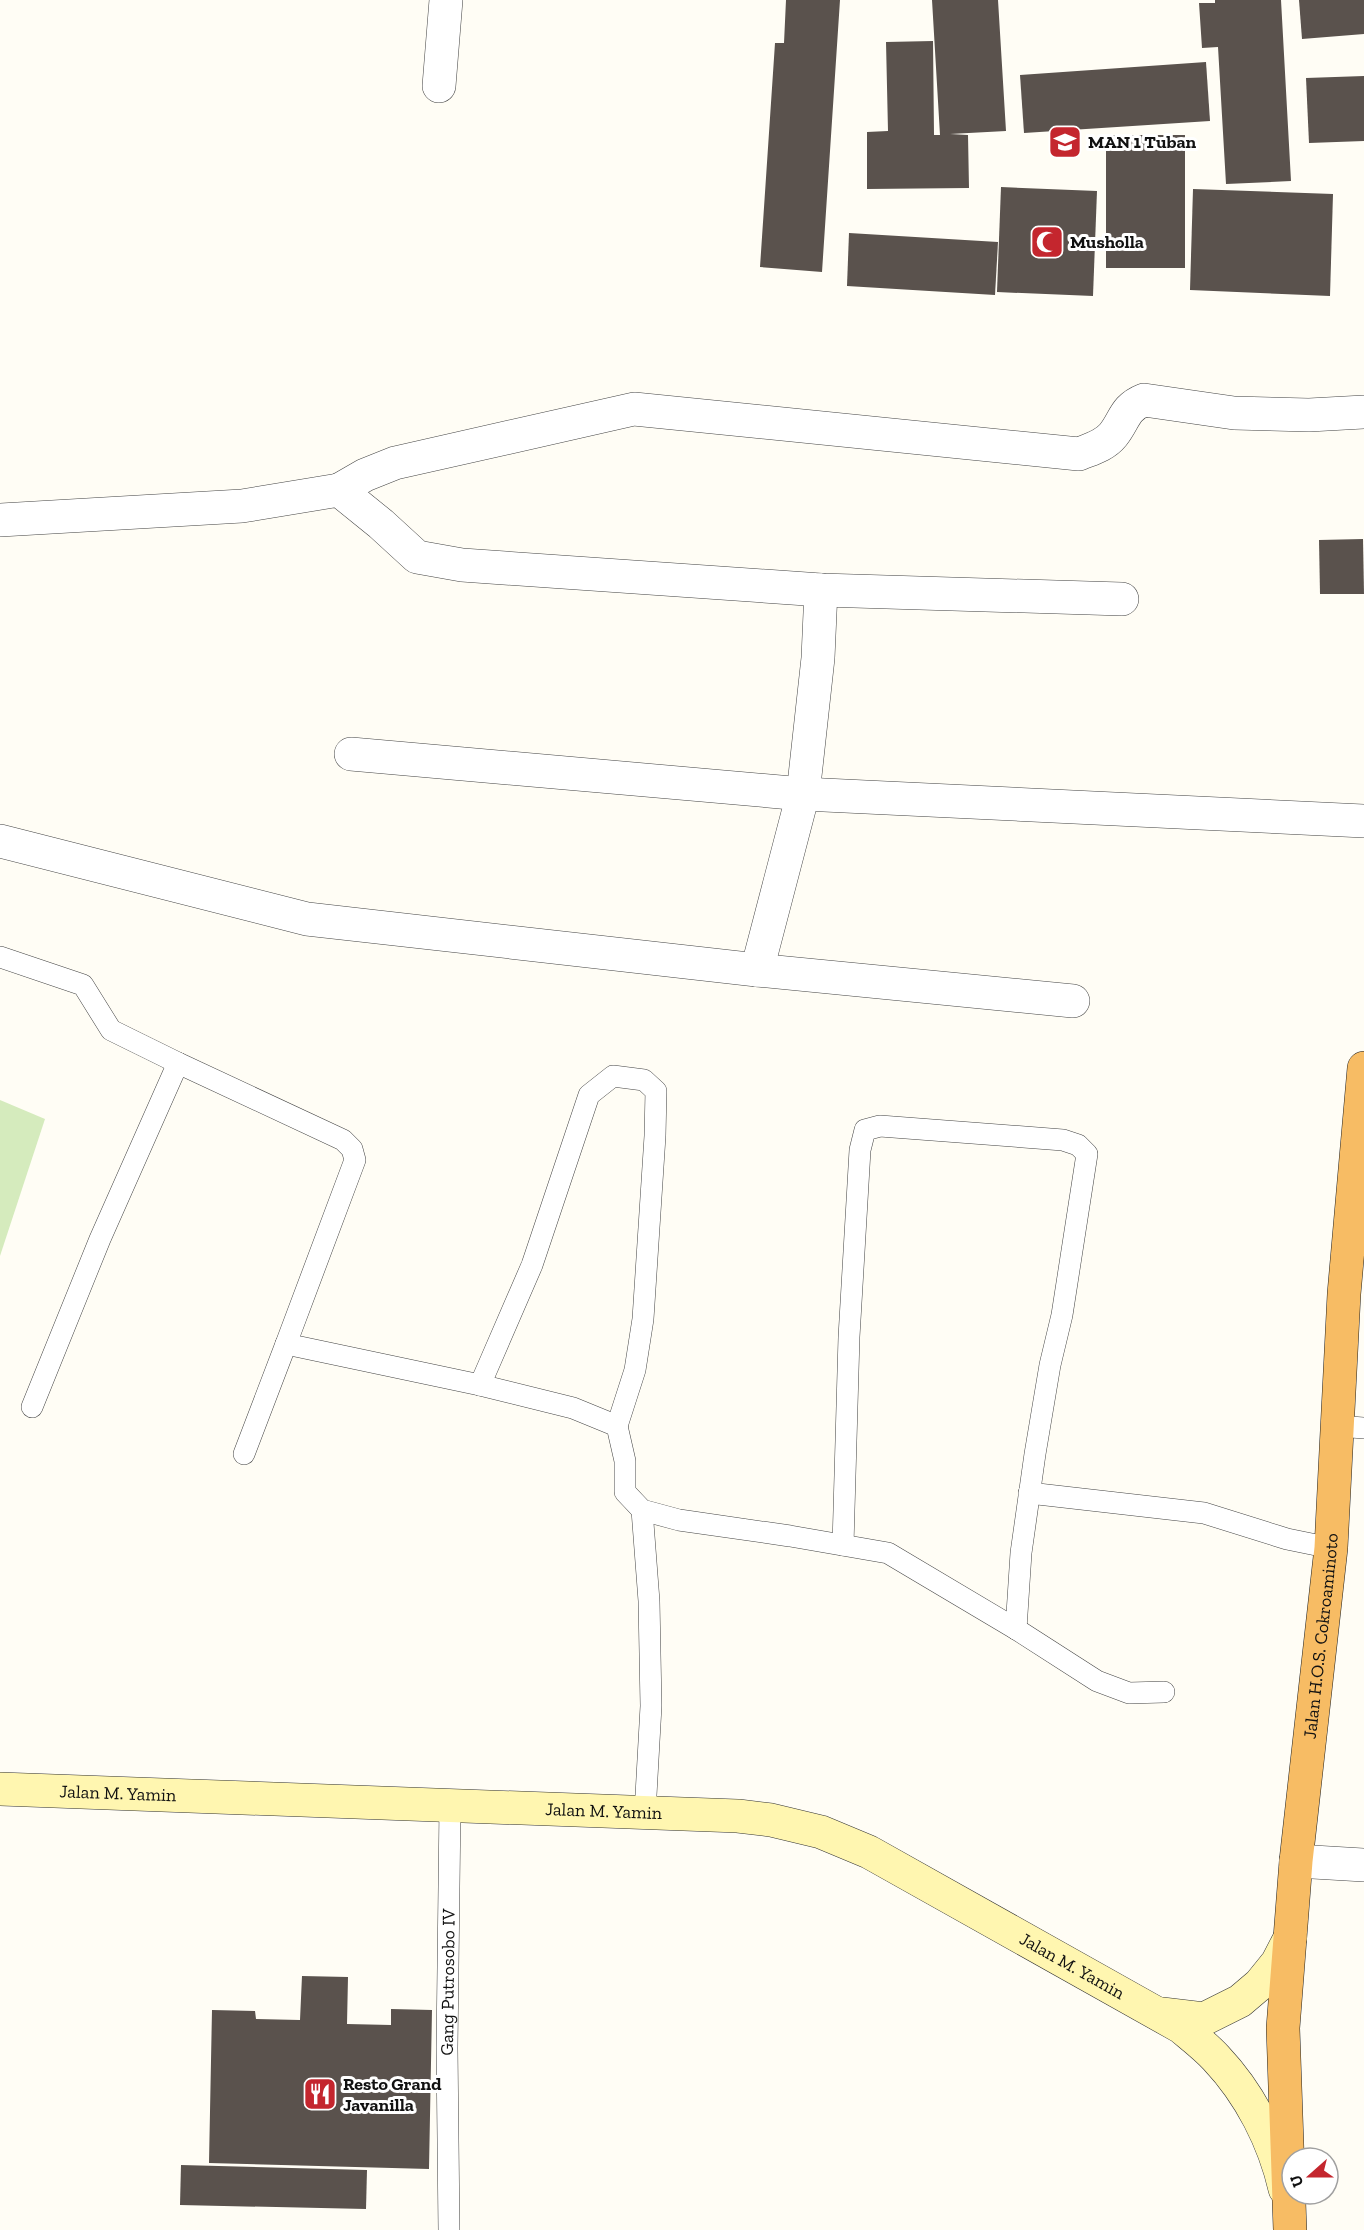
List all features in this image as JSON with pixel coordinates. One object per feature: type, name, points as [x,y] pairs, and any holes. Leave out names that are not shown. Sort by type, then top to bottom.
[{"type":"highway","name":"Jalan H.O.S. Cokroaminoto","points":[[1289,2217],[1283,2028],[1296,1862],[1331,1548],[1351,1427],[1344,1294],[1364,1068]]},
{"type":"main road","name":"Jalan M. Yamin","points":[[0,1789],[760,1819],[821,1832],[886,1861],[1181,2027],[1215,2057],[1241,2090],[1264,2130],[1282,2175],[1289,2217]]},
{"type":"main road","name":"Jalan M. Yamin","points":[[1161,2014],[1204,2019],[1239,2001],[1260,1984],[1277,1963],[1290,1938]]},
{"type":"street","points":[[439,86],[446,0]]},
{"type":"street","points":[[0,520],[242,506],[339,490],[365,475],[395,463],[634,409],[1079,454],[1101,445],[1112,435],[1132,405],[1144,400],[1234,413],[1309,415],[1364,412]]},
{"type":"street","points":[[339,490],[417,557],[462,565],[821,590],[1122,598]]},
{"type":"street","points":[[757,970],[803,794],[814,698],[821,590]]},
{"type":"street","points":[[351,754],[803,794],[1364,821]]},
{"type":"street","points":[[0,841],[307,919],[757,970],[1073,1001]]},
{"type":"street","points":[[1296,1862],[1364,1865]]},
{"type":"lane","points":[[0,957],[83,986],[111,1030],[343,1140],[352,1149],[355,1160],[244,1454]]},
{"type":"lane","points":[[32,1407],[100,1239],[178,1063]]},
{"type":"lane","points":[[480,1385],[532,1265],[589,1095],[613,1076],[644,1080],[656,1091],[655,1136],[643,1319],[635,1370],[617,1426],[625,1461],[625,1492],[642,1510],[679,1520],[888,1553],[1016,1629],[1097,1681],[1129,1693],[1164,1692]]},
{"type":"lane","points":[[843,1545],[849,1337],[860,1150],[866,1130],[880,1126],[1063,1140],[1077,1145],[1087,1155],[1062,1315],[1050,1365],[1029,1492],[1021,1553],[1016,1629]]},
{"type":"lane","points":[[286,1344],[480,1385],[573,1408],[617,1426]]},
{"type":"lane","points":[[1029,1492],[1204,1513],[1287,1539],[1331,1548]]},
{"type":"lane","points":[[642,1510],[649,1601],[651,1706],[645,1813]]},
{"type":"lane","name":"Gang Putrosobo IV","points":[[449,2230],[447,2048],[450,1806]]},
{"type":"green space","points":[[0,1100],[45,1119],[0,1256]]},
{"type":"building","points":[[786,0],[840,0],[822,272],[760,267],[775,43],[784,43]]},
{"type":"building","points":[[932,0],[998,0],[1006,131],[950,134],[968,135],[969,188],[867,189],[867,132],[888,131],[886,42],[933,41],[934,135],[940,135]]},
{"type":"building","points":[[1215,0],[1281,0],[1291,181],[1226,184],[1218,47],[1202,48],[1199,3],[1215,3]]},
{"type":"building","points":[[1299,0],[1364,0],[1364,34],[1302,39]]},
{"type":"building","points":[[1206,62],[1210,121],[1024,133],[1020,75]]},
{"type":"building","points":[[1364,76],[1364,141],[1309,143],[1306,78]]},
{"type":"building","points":[[1106,135],[1185,135],[1185,268],[1106,268]]},
{"type":"building","name":"Musholla","points":[[1001,187],[1097,191],[1093,296],[997,292]]},
{"type":"building","points":[[1193,189],[1333,194],[1330,296],[1190,290]]},
{"type":"building","points":[[849,233],[998,242],[995,295],[847,286]]},
{"type":"building","points":[[1363,539],[1364,594],[1320,594],[1319,540]]},
{"type":"building","name":"Resto Grand Javanilla","points":[[302,1976],[348,1977],[347,2024],[391,2025],[391,2009],[432,2010],[429,2169],[209,2163],[212,2010],[255,2011],[256,2019],[300,2020]]},
{"type":"building","points":[[181,2165],[367,2170],[366,2209],[180,2205]]},
{"type":"place","name":"MAN 1 Tuban","points":[[1065,142]]},
{"type":"place","name":"Musholla","points":[[1047,242]]},
{"type":"place","name":"Resto Grand Javanilla","points":[[320,2094]]}]
